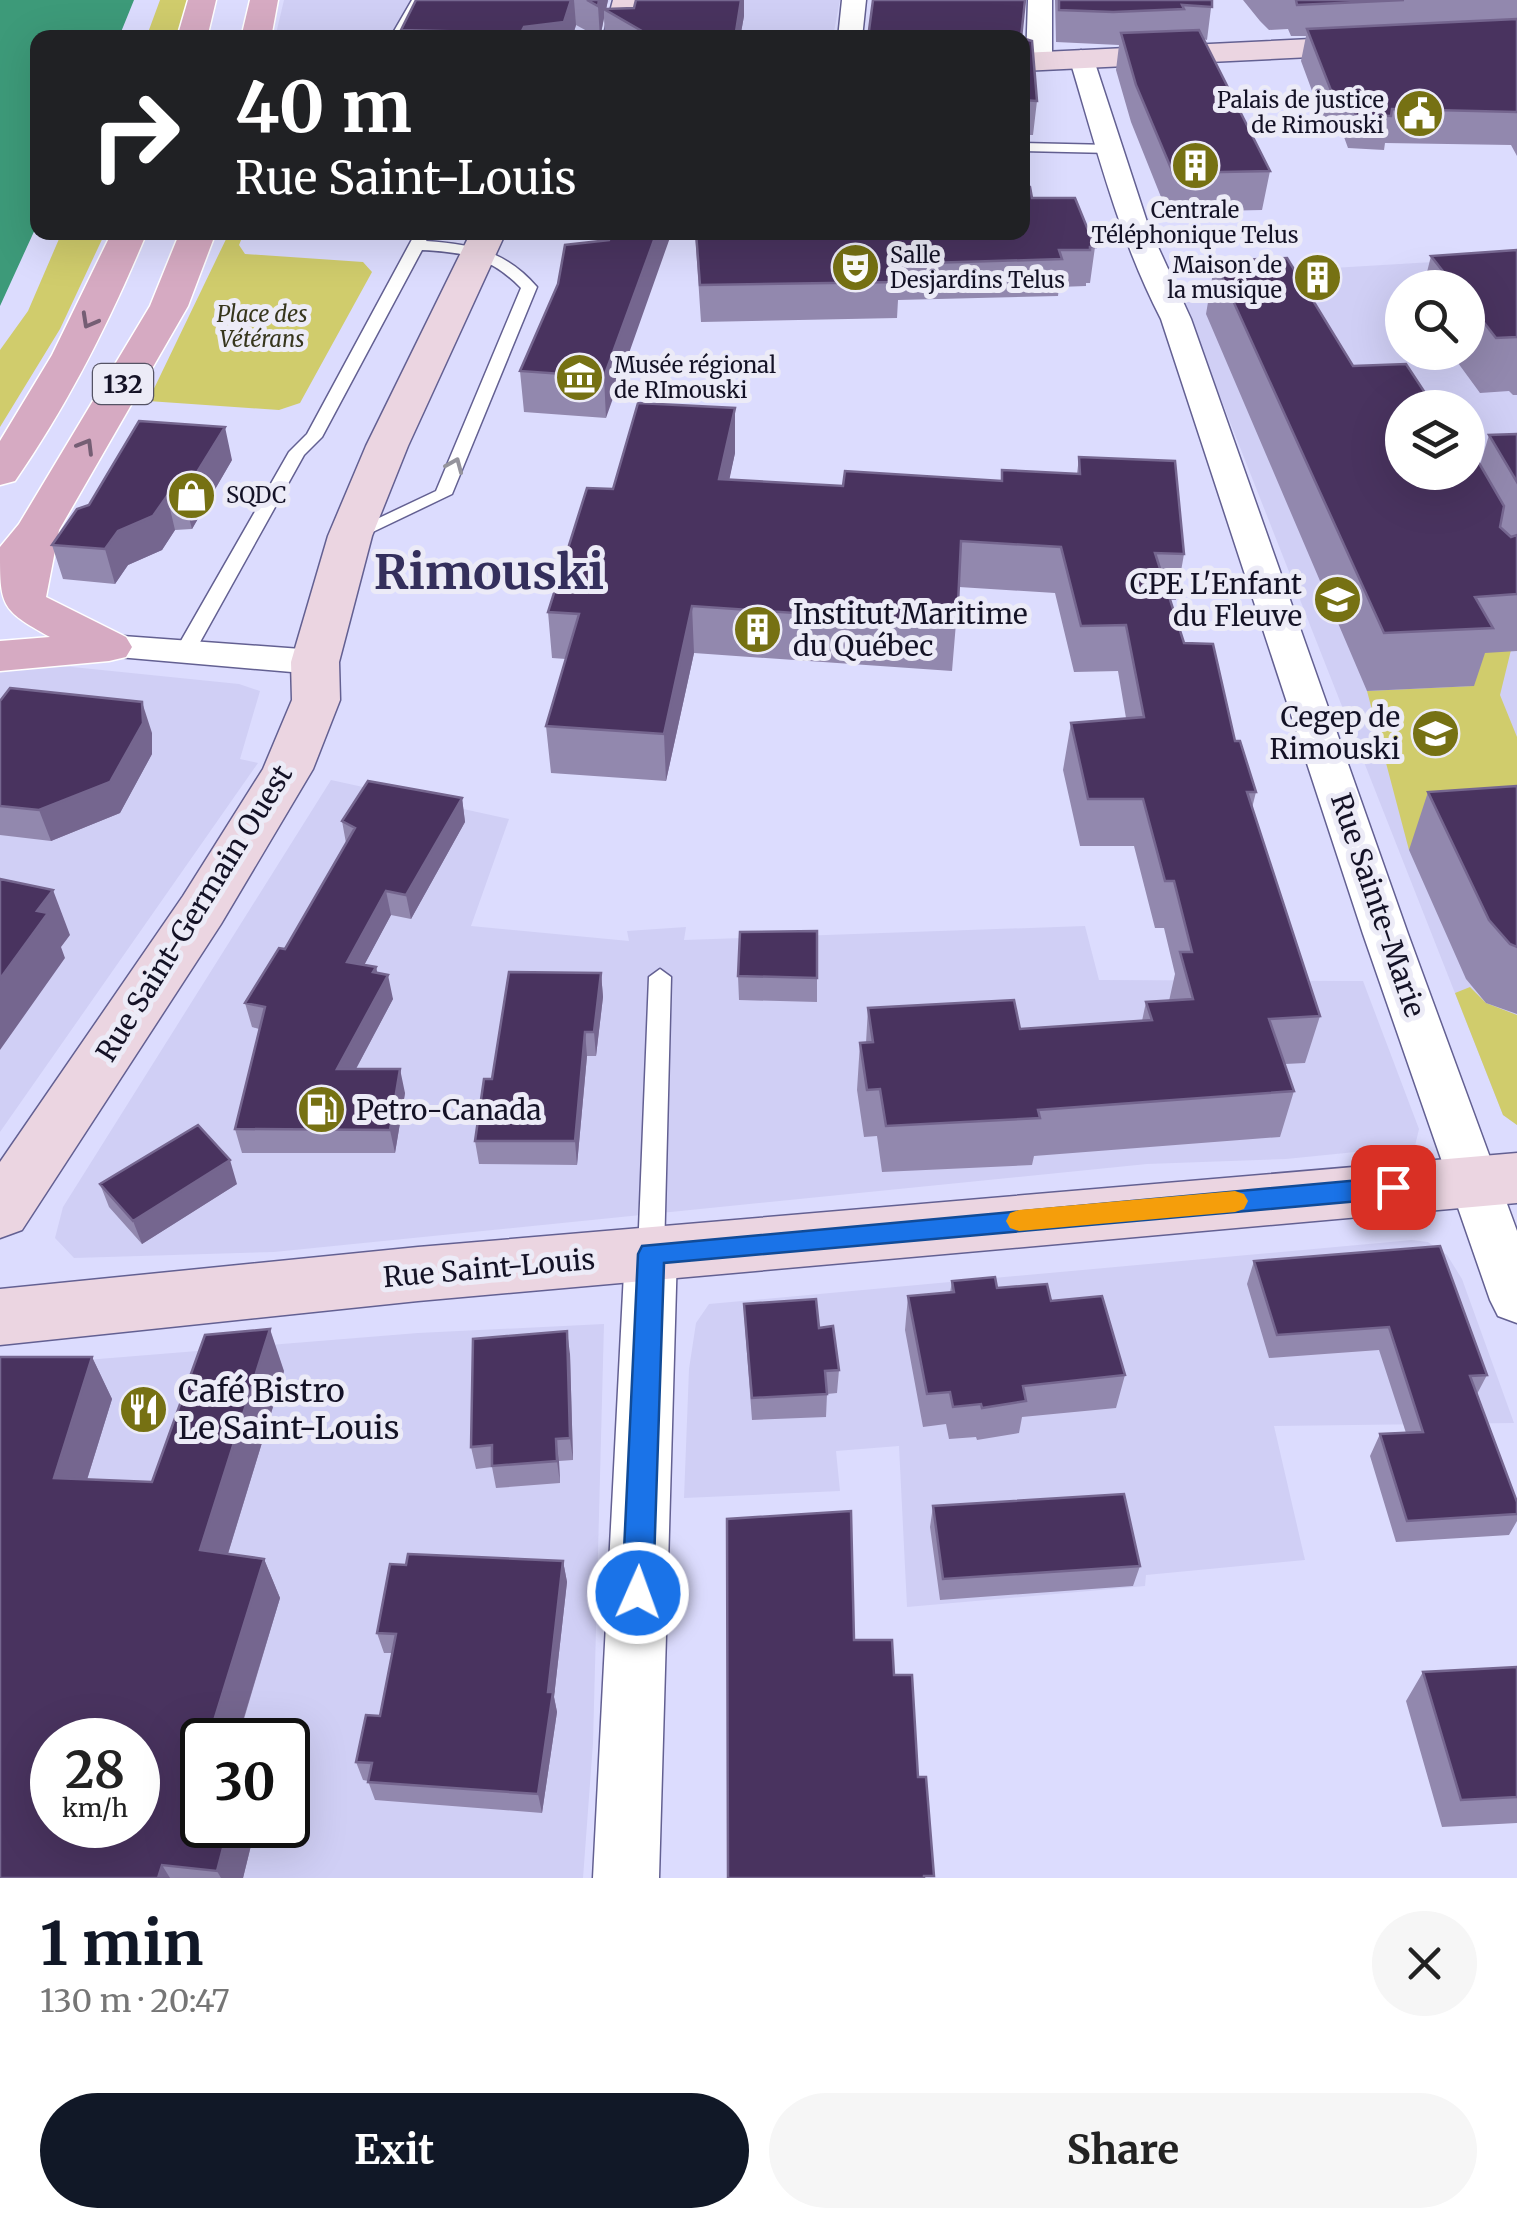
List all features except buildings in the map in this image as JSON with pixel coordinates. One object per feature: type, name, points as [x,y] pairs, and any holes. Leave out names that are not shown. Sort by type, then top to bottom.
[{"type":"main road","points":[[194,30],[202,0]]},
{"type":"main road","points":[[258,30],[264,0]]},
{"type":"main road","name":"132","points":[[0,472],[34,422],[95,310],[126,240]]},
{"type":"main road","name":"132","points":[[0,575],[36,530],[169,306],[195,240]]},
{"type":"main road","points":[[36,530],[24,596],[26,608],[108,646]]},
{"type":"main road","points":[[0,656],[108,646]]},
{"type":"street","points":[[620,30],[626,0]]},
{"type":"street","points":[[851,30],[854,0]]},
{"type":"street","points":[[1040,0],[1031,61],[1517,38]]},
{"type":"street","name":"Rue Sainte-Marie","points":[[1081,57],[1163,296],[1176,319],[1494,1179],[1517,1300]]},
{"type":"street","name":"Rue Saint-Germain Ouest","points":[[0,1212],[202,910],[288,769],[316,700],[315,662],[350,536],[387,446],[485,241]]},
{"type":"street","points":[[108,646],[315,662]]},
{"type":"street","name":"Rue Saint-Louis","points":[[0,1317],[1494,1179]]},
{"type":"street","points":[[626,1878],[651,1254]]},
{"type":"lane","points":[[401,30],[418,0]]},
{"type":"lane","points":[[1030,148],[1111,150]]},
{"type":"lane","points":[[184,653],[297,452],[314,436],[420,240]]},
{"type":"lane","points":[[350,536],[443,494],[529,287],[485,241],[453,240]]},
{"type":"lane","points":[[651,1254],[660,977]]},
{"type":"shaded area","points":[[0,0],[134,0],[122,30],[30,30],[30,240],[0,306]]},
{"type":"shaded area","points":[[284,0],[611,0],[597,12],[591,30],[277,30]]},
{"type":"shaded area","points":[[638,0],[840,0],[834,30],[631,30]]},
{"type":"shaded area","name":"Cegep de Rimouski","points":[[1517,257],[1517,1125],[1503,1115],[1180,295],[1289,292],[1282,271]]},
{"type":"shaded area","points":[[43,664],[239,684],[260,691],[240,759],[258,763],[0,1132],[0,667]]},
{"type":"shaded area","points":[[331,780],[509,819],[471,926],[629,941],[627,931],[686,927],[684,940],[1085,926],[1099,980],[1363,981],[1419,1129],[1415,1146],[1286,1159],[1147,1164],[274,1252],[74,1258],[55,1238],[63,1207]]},
{"type":"shaded area","points":[[1412,1240],[1428,1242],[1447,1255],[1462,1279],[1514,1423],[1274,1426],[1305,1560],[1146,1575],[1145,1586],[907,1607],[899,1446],[836,1451],[840,1491],[684,1498],[689,1369],[696,1323],[709,1304]]},
{"type":"shaded area","points":[[604,1324],[593,1743],[583,1878],[0,1878],[0,1367],[418,1333]]},
{"type":"green space","points":[[160,0],[193,0],[183,30],[149,30]]},
{"type":"green space","points":[[59,240],[102,240],[60,329],[0,427],[0,350],[28,311]]},
{"type":"green space","name":"Place des Vétérans","points":[[226,240],[241,240],[239,245],[245,254],[363,262],[372,272],[300,403],[279,410],[148,401]]},
{"type":"green space","points":[[1511,650],[1500,695],[1517,737],[1517,835],[1486,846],[1409,850],[1367,691],[1473,686],[1456,654]]},
{"type":"green space","points":[[1470,987],[1486,1003],[1517,1015],[1517,1125],[1503,1115],[1455,993]]},
{"type":"slow traffic","points":[[1019,1221],[1235,1201]]},
{"type":"place","name":"Palais de justice de Rimouski","points":[[1419,113]]},
{"type":"place","name":"Centrale Téléphonique Telus","points":[[1195,166]]},
{"type":"place","name":"Salle Desjardins Telus","points":[[855,268]]},
{"type":"place","name":"Maison de la musique","points":[[1317,278]]},
{"type":"place","name":"Musée régional de RImouski","points":[[579,378]]},
{"type":"place","name":"SQDC","points":[[191,495]]},
{"type":"place","name":"CPE L'Enfant du Fleuve","points":[[1337,600]]},
{"type":"place","name":"Institut Maritime du Québec","points":[[758,630]]},
{"type":"place","name":"Cegep de Rimouski","points":[[1435,733]]},
{"type":"place","name":"Petro-Canada","points":[[321,1110]]},
{"type":"place","name":"Café Bistro Le Saint-Louis","points":[[143,1409]]},
{"type":"district","name":"Rimouski","points":[[489,572]]},
{"type":"route","points":[[638,1593],[651,1254],[1393,1187]]}]
